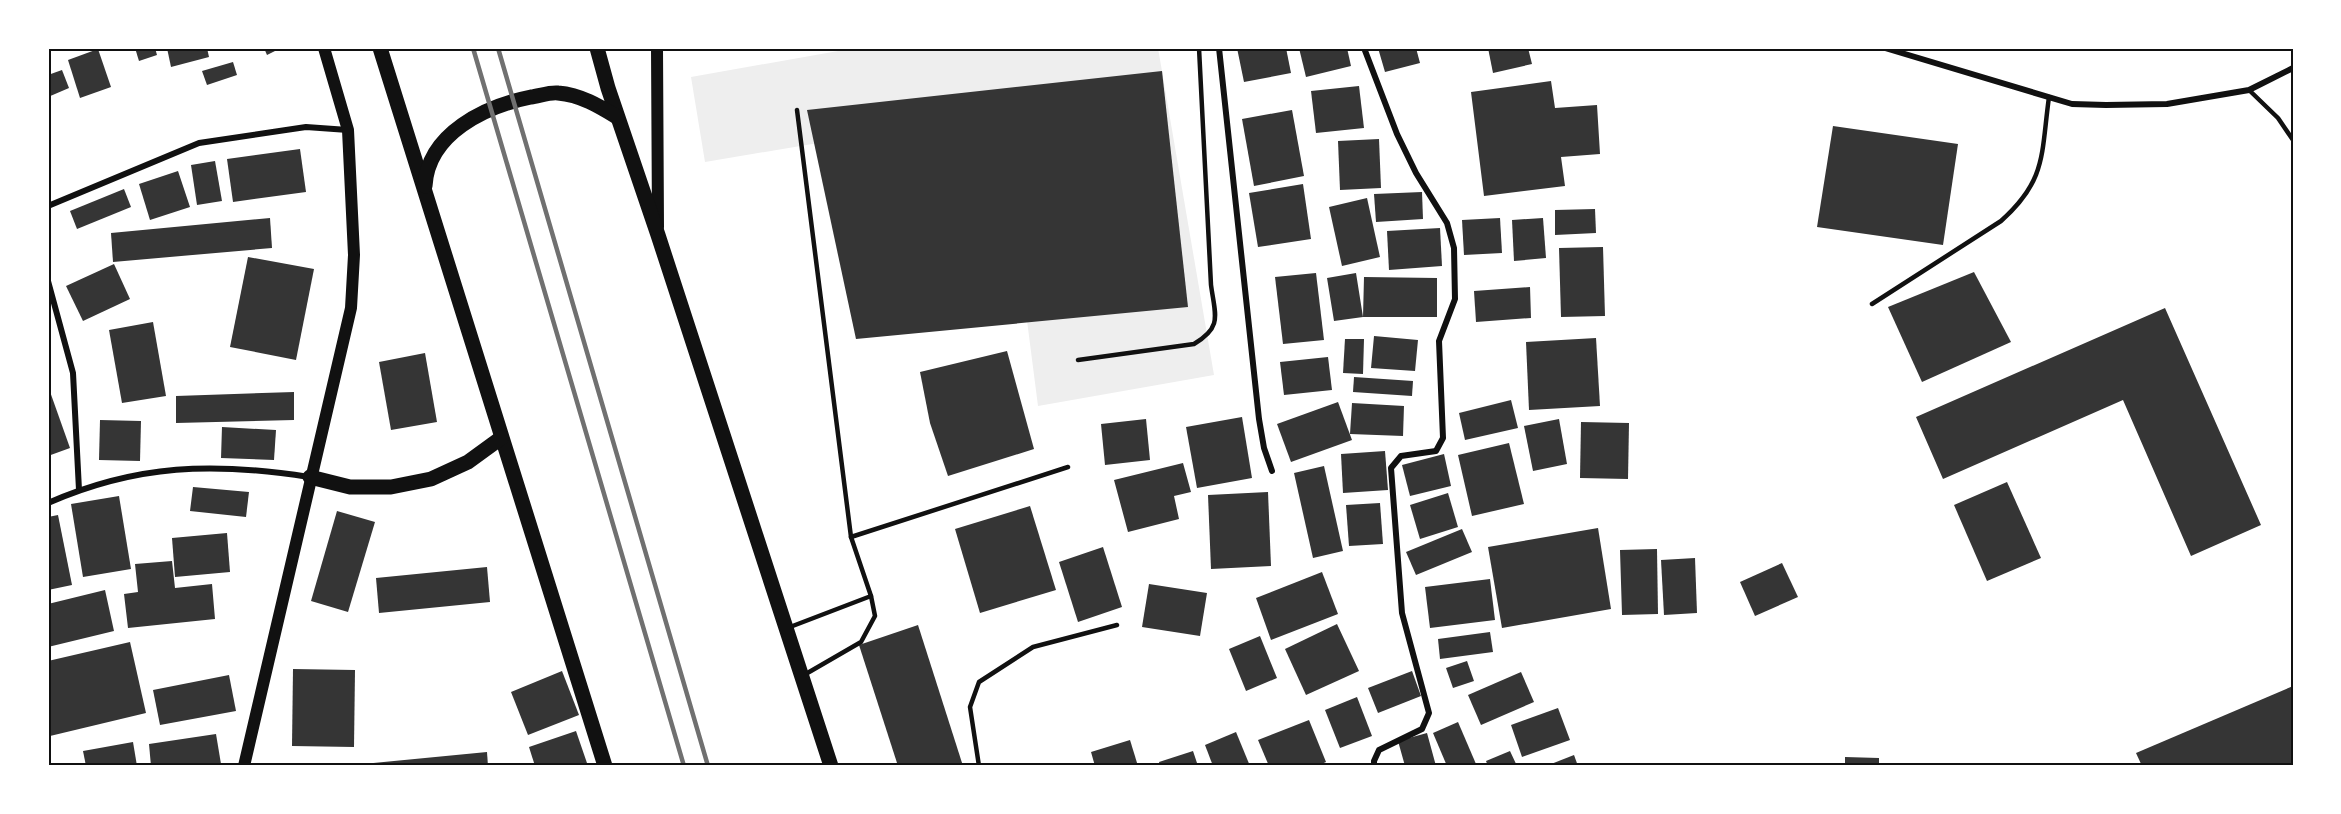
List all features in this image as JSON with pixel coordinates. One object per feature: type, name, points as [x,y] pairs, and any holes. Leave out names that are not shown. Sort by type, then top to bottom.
[{"type":"main road","points":[[244,766],[351,308],[354,255],[348,130],[324,48]]},
{"type":"main road","points":[[380,48],[605,766]]},
{"type":"main road","points":[[597,48],[617,117],[658,235],[831,766]]},
{"type":"main road","points":[[657,48],[658,235]]},
{"type":"main road","points":[[425,189],[426,173],[437,152],[457,128],[492,108],[556,92],[588,100],[617,117]]},
{"type":"main road","points":[[310,477],[350,487],[391,487],[431,479],[468,462],[501,438]]},
{"type":"street","points":[[1220,48],[1259,419],[1264,448],[1272,471]]},
{"type":"street","points":[[1364,48],[1397,134],[1416,173],[1448,223],[1454,248],[1455,299],[1439,341],[1443,438],[1436,451],[1401,456],[1391,468],[1402,614],[1429,713],[1422,729],[1379,750],[1374,766]]},
{"type":"street","points":[[1885,48],[2072,104],[2167,104],[2249,90],[2293,68]]},
{"type":"street","points":[[48,206],[199,143],[306,127],[348,130]]},
{"type":"street","points":[[48,281],[73,373],[79,490]]},
{"type":"street","points":[[48,503],[79,490],[138,473],[229,468],[310,477]]},
{"type":"lane","points":[[1078,360],[1194,344],[1208,336],[1213,329],[1215,316],[1211,285],[1199,48]]},
{"type":"lane","points":[[2249,90],[2278,118],[2293,140]]},
{"type":"lane","points":[[1872,304],[2001,220],[2018,205],[2033,184],[2040,168],[2049,97]]},
{"type":"lane","points":[[797,110],[851,537],[871,596],[875,616],[861,642],[802,676]]},
{"type":"lane","points":[[851,537],[1068,467]]},
{"type":"lane","points":[[786,628],[871,596]]},
{"type":"lane","points":[[979,766],[970,707],[979,682],[1033,647],[1117,626]]},
{"type":"shaded area","points":[[855,48],[1158,48],[1214,375],[1038,406],[1025,305],[824,142],[705,162],[691,77]]},
{"type":"building","points":[[135,48],[155,48],[157,55],[139,61]]},
{"type":"building","points":[[167,48],[207,48],[209,57],[171,67]]},
{"type":"building","points":[[264,48],[281,48],[267,55]]},
{"type":"building","points":[[1237,48],[1286,48],[1291,73],[1244,82]]},
{"type":"building","points":[[1299,48],[1347,48],[1351,66],[1306,77]]},
{"type":"building","points":[[1378,48],[1416,48],[1420,63],[1385,72]]},
{"type":"building","points":[[1488,48],[1528,48],[1532,64],[1493,73]]},
{"type":"building","points":[[98,49],[111,87],[80,98],[68,60]]},
{"type":"building","points":[[233,62],[237,75],[207,85],[202,71]]},
{"type":"building","points":[[62,70],[69,88],[48,97],[48,75]]},
{"type":"building","points":[[1162,71],[1188,307],[856,339],[807,110]]},
{"type":"building","points":[[1551,81],[1555,108],[1597,105],[1600,154],[1561,157],[1565,186],[1484,196],[1471,92]]},
{"type":"building","points":[[1359,86],[1364,128],[1316,133],[1311,91]]},
{"type":"building","points":[[1292,110],[1304,176],[1254,186],[1242,119]]},
{"type":"building","points":[[1833,126],[1958,144],[1943,245],[1817,227]]},
{"type":"building","points":[[1379,139],[1381,188],[1340,190],[1338,141]]},
{"type":"building","points":[[300,149],[306,192],[233,202],[227,159]]},
{"type":"building","points":[[215,161],[222,201],[197,205],[191,165]]},
{"type":"building","points":[[178,171],[190,207],[150,220],[139,184]]},
{"type":"building","points":[[1303,184],[1311,239],[1258,247],[1249,193]]},
{"type":"building","points":[[124,189],[131,207],[77,229],[70,211]]},
{"type":"building","points":[[1422,192],[1423,219],[1376,222],[1374,194]]},
{"type":"building","points":[[1367,198],[1380,257],[1342,266],[1329,207]]},
{"type":"building","points":[[1595,209],[1596,233],[1555,235],[1555,210]]},
{"type":"building","points":[[270,218],[272,248],[113,262],[111,233]]},
{"type":"building","points":[[1500,218],[1502,253],[1464,255],[1462,220]]},
{"type":"building","points":[[1543,218],[1546,258],[1514,261],[1512,220]]},
{"type":"building","points":[[1440,228],[1442,266],[1389,270],[1387,231]]},
{"type":"building","points":[[1603,247],[1605,316],[1561,317],[1559,248]]},
{"type":"building","points":[[248,257],[314,269],[296,360],[230,347]]},
{"type":"building","points":[[114,264],[130,299],[83,321],[66,286]]},
{"type":"building","points":[[1974,272],[2011,342],[1922,382],[1888,307]]},
{"type":"building","points":[[1316,273],[1324,340],[1283,344],[1275,277]]},
{"type":"building","points":[[1356,273],[1363,317],[1334,321],[1327,278]]},
{"type":"building","points":[[1364,277],[1437,278],[1437,317],[1363,317]]},
{"type":"building","points":[[1530,287],[1531,318],[1476,322],[1474,291]]},
{"type":"building","points":[[2165,308],[2261,525],[2191,556],[2123,400],[1943,479],[1916,417]]},
{"type":"building","points":[[153,322],[166,396],[122,403],[109,330]]},
{"type":"building","points":[[1374,336],[1418,340],[1415,371],[1371,368]]},
{"type":"building","points":[[1596,338],[1600,406],[1529,410],[1526,342]]},
{"type":"building","points":[[1345,339],[1364,339],[1363,374],[1343,373]]},
{"type":"building","points":[[1007,351],[1034,449],[948,476],[930,423],[920,372]]},
{"type":"building","points":[[425,353],[437,422],[391,430],[379,362]]},
{"type":"building","points":[[1328,357],[1332,390],[1284,395],[1280,362]]},
{"type":"building","points":[[1354,377],[1413,381],[1412,396],[1353,392]]},
{"type":"building","points":[[48,386],[70,448],[48,456]]},
{"type":"building","points":[[294,392],[294,420],[176,423],[176,396]]},
{"type":"building","points":[[1511,400],[1518,428],[1465,440],[1459,413]]},
{"type":"building","points":[[1338,402],[1352,440],[1291,462],[1277,424]]},
{"type":"building","points":[[1352,403],[1404,406],[1403,436],[1350,434]]},
{"type":"building","points":[[1242,417],[1252,478],[1197,488],[1186,427]]},
{"type":"building","points":[[1146,419],[1150,460],[1105,465],[1101,424]]},
{"type":"building","points":[[1559,419],[1567,464],[1533,471],[1524,426]]},
{"type":"building","points":[[100,420],[141,421],[140,461],[99,460]]},
{"type":"building","points":[[1581,422],[1629,423],[1628,479],[1580,478]]},
{"type":"building","points":[[222,427],[276,430],[274,460],[221,458]]},
{"type":"building","points":[[1509,443],[1524,504],[1472,516],[1458,455]]},
{"type":"building","points":[[1385,451],[1388,490],[1343,493],[1341,454]]},
{"type":"building","points":[[1444,454],[1451,486],[1410,496],[1402,465]]},
{"type":"building","points":[[1183,463],[1191,492],[1174,496],[1179,519],[1128,532],[1114,480]]},
{"type":"building","points":[[1324,466],[1343,551],[1313,558],[1294,473]]},
{"type":"building","points":[[2007,482],[2041,558],[1987,581],[1954,505]]},
{"type":"building","points":[[193,487],[249,492],[246,517],[190,511]]},
{"type":"building","points":[[1268,492],[1271,566],[1211,569],[1208,495]]},
{"type":"building","points":[[1448,493],[1458,527],[1420,539],[1410,505]]},
{"type":"building","points":[[119,496],[131,569],[83,577],[71,504]]},
{"type":"building","points":[[1380,503],[1383,544],[1349,546],[1346,505]]},
{"type":"building","points":[[1030,506],[1056,590],[980,613],[955,529]]},
{"type":"building","points":[[337,511],[375,522],[348,612],[311,601]]},
{"type":"building","points":[[58,515],[72,585],[48,590],[48,517]]},
{"type":"building","points":[[1598,528],[1611,609],[1502,628],[1488,547]]},
{"type":"building","points":[[1462,529],[1472,552],[1416,575],[1406,552]]},
{"type":"building","points":[[227,533],[230,572],[175,577],[172,538]]},
{"type":"building","points":[[1103,547],[1122,607],[1078,622],[1059,562]]},
{"type":"building","points":[[1657,549],[1658,614],[1622,615],[1620,550]]},
{"type":"building","points":[[1695,558],[1697,613],[1664,615],[1661,560]]},
{"type":"building","points":[[172,561],[175,588],[212,584],[215,619],[128,628],[124,594],[138,592],[135,564]]},
{"type":"building","points":[[1782,563],[1798,597],[1755,616],[1740,582]]},
{"type":"building","points":[[487,567],[490,602],[379,613],[376,578]]},
{"type":"building","points":[[1322,572],[1338,614],[1271,640],[1256,598]]},
{"type":"building","points":[[1490,579],[1495,620],[1430,628],[1425,587]]},
{"type":"building","points":[[1149,584],[1207,593],[1200,636],[1142,627]]},
{"type":"building","points":[[105,590],[114,631],[48,647],[48,604]]},
{"type":"building","points":[[1337,624],[1359,671],[1306,695],[1285,649]]},
{"type":"building","points":[[918,625],[963,766],[898,766],[859,645]]},
{"type":"building","points":[[1490,632],[1493,652],[1440,659],[1438,639]]},
{"type":"building","points":[[1260,636],[1277,678],[1246,691],[1229,649]]},
{"type":"building","points":[[130,642],[146,713],[50,736],[48,661]]},
{"type":"building","points":[[1467,661],[1474,681],[1453,688],[1446,668]]},
{"type":"building","points":[[293,669],[355,670],[354,747],[292,746]]},
{"type":"building","points":[[562,671],[579,715],[528,735],[511,692]]},
{"type":"building","points":[[1412,671],[1421,696],[1378,713],[1368,688]]},
{"type":"building","points":[[1521,672],[1534,702],[1481,725],[1468,695]]},
{"type":"building","points":[[229,675],[236,711],[160,725],[153,690]]},
{"type":"building","points":[[2293,686],[2293,766],[2142,766],[2136,753]]},
{"type":"building","points":[[1357,697],[1372,736],[1340,748],[1325,710]]},
{"type":"building","points":[[1558,708],[1570,740],[1522,757],[1511,725]]},
{"type":"building","points":[[1309,720],[1326,762],[1317,766],[1269,766],[1258,740]]},
{"type":"building","points":[[1458,722],[1476,764],[1473,766],[1447,766],[1433,733]]},
{"type":"building","points":[[576,731],[588,766],[535,766],[529,747]]},
{"type":"building","points":[[1236,732],[1250,766],[1213,766],[1205,745]]},
{"type":"building","points":[[1427,733],[1436,766],[1405,766],[1398,741]]},
{"type":"building","points":[[216,734],[221,764],[151,766],[149,744]]},
{"type":"building","points":[[1130,740],[1138,766],[1095,766],[1091,752]]},
{"type":"building","points":[[133,742],[137,766],[86,766],[83,751]]},
{"type":"building","points":[[1193,751],[1198,766],[1160,766],[1159,762]]},
{"type":"building","points":[[1510,751],[1517,766],[1488,766],[1486,761]]},
{"type":"building","points":[[487,752],[488,766],[363,766],[363,764]]},
{"type":"building","points":[[1574,755],[1578,766],[1546,766]]},
{"type":"building","points":[[1845,757],[1879,758],[1879,766],[1845,766]]},
{"type":"railway","points":[[473,48],[684,766]]},
{"type":"railway","points":[[498,48],[708,766]]}]
